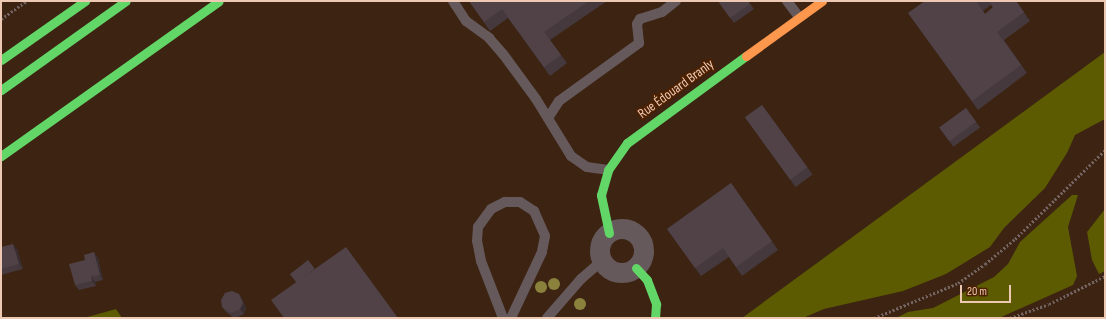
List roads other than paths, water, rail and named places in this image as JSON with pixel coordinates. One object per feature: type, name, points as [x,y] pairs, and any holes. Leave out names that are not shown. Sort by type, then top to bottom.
[{"type":"main road","points":[[1,60],[85,1]]},
{"type":"main road","points":[[1,90],[126,1]]},
{"type":"main road","points":[[1,156],[219,1]]},
{"type":"main road","name":"Rue Édouard Branly","points":[[609,233],[601,195],[608,170],[627,142],[822,1]]},
{"type":"main road","points":[[636,268],[647,280],[656,304],[655,318]]},
{"type":"street","points":[[625,229],[639,237],[644,250],[640,263],[636,268],[629,272],[614,272],[602,261],[600,246],[609,233],[625,229]]},
{"type":"lane","points":[[453,1],[466,20],[489,38],[503,54],[548,118],[572,156],[588,167],[608,170]]},
{"type":"lane","points":[[548,118],[559,101],[639,43],[637,24],[640,19],[662,12],[676,1]]},
{"type":"lane","points":[[787,1],[799,18]]},
{"type":"lane","points":[[503,318],[481,262],[476,241],[478,227],[491,209],[505,202],[520,202],[534,211],[540,221],[545,236],[542,252],[511,318]]},
{"type":"lane","points":[[547,318],[581,279],[602,261]]}]
